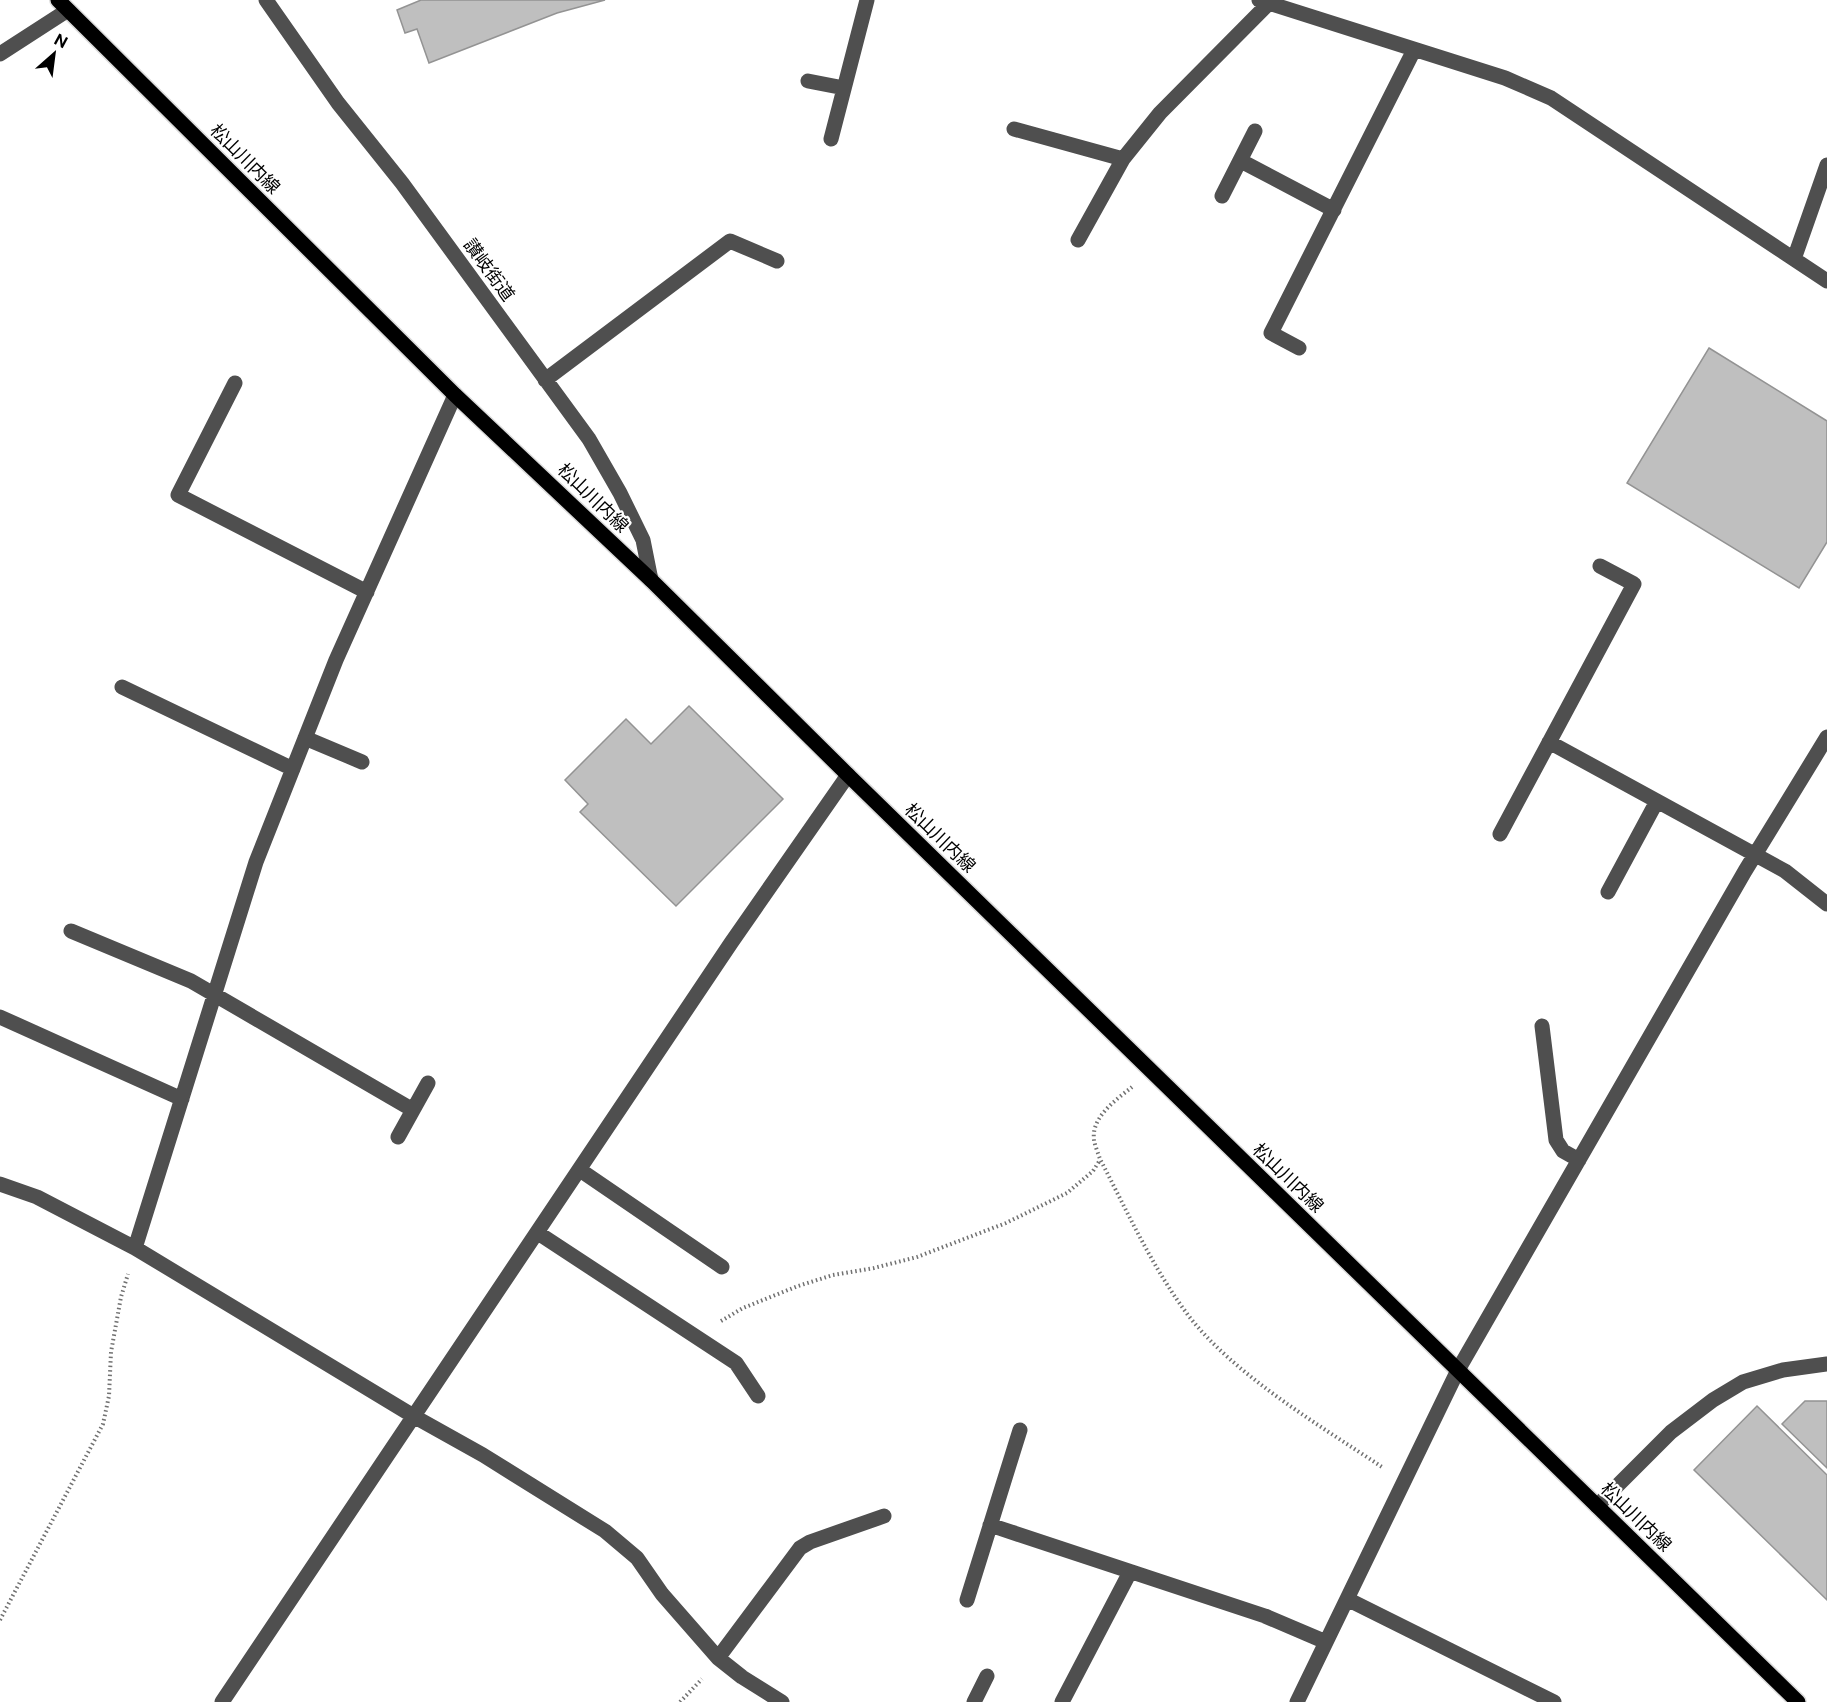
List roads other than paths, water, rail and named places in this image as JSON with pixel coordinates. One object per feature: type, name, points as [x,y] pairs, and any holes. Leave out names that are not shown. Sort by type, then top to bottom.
[{"type":"main road","name":"松山川内線","points":[[63,3],[455,394],[651,580],[848,776],[1798,1702]]},
{"type":"street","name":"讃岐街道","points":[[266,0],[338,103],[402,183],[588,439],[620,493],[643,540],[651,580]]},
{"type":"street","points":[[831,139],[867,0]]},
{"type":"street","points":[[1078,240],[1123,159],[1160,113],[1266,1],[1505,78],[1551,98],[1827,281]]},
{"type":"street","points":[[0,54],[63,3]]},
{"type":"street","points":[[1299,348],[1271,333],[1414,50]]},
{"type":"street","points":[[808,81],[844,88]]},
{"type":"street","points":[[1014,129],[1123,159]]},
{"type":"street","points":[[1222,196],[1255,131]]},
{"type":"street","points":[[1240,161],[1334,210]]},
{"type":"street","points":[[1794,259],[1827,165]]},
{"type":"street","points":[[545,380],[730,241],[777,261]]},
{"type":"street","points":[[235,383],[177,495],[367,592]]},
{"type":"street","points":[[135,1248],[256,861],[336,660],[455,394]]},
{"type":"street","points":[[1500,834],[1634,584],[1600,566]]},
{"type":"street","points":[[122,687],[293,769]]},
{"type":"street","points":[[1297,1702],[1458,1370],[1756,854],[1827,737]]},
{"type":"street","points":[[305,738],[362,762]]},
{"type":"street","points":[[1549,742],[1756,854],[1785,871],[1827,904]]},
{"type":"street","points":[[222,1702],[731,943],[848,776]]},
{"type":"street","points":[[1608,892],[1657,801]]},
{"type":"street","points":[[71,931],[191,981],[413,1110]]},
{"type":"street","points":[[0,1017],[182,1099]]},
{"type":"street","points":[[1542,1026],[1556,1140],[1563,1151],[1579,1160]]},
{"type":"street","points":[[398,1137],[428,1083]]},
{"type":"street","points":[[580,1170],[722,1267]]},
{"type":"street","points":[[0,1184],[37,1197],[135,1248],[415,1417],[483,1455],[605,1531],[637,1558],[662,1594],[718,1658],[742,1677],[782,1702]]},
{"type":"street","points":[[538,1233],[736,1363],[758,1396]]},
{"type":"street","points":[[1597,1506],[1671,1432],[1713,1400],[1743,1382],[1783,1370],[1827,1364]]},
{"type":"street","points":[[967,1600],[1020,1430]]},
{"type":"street","points":[[718,1658],[800,1548],[810,1542],[884,1516]]},
{"type":"street","points":[[990,1525],[1265,1616],[1326,1642]]},
{"type":"street","points":[[1062,1702],[1130,1572]]},
{"type":"street","points":[[1347,1599],[1554,1702]]},
{"type":"street","points":[[974,1702],[987,1676]]}]
